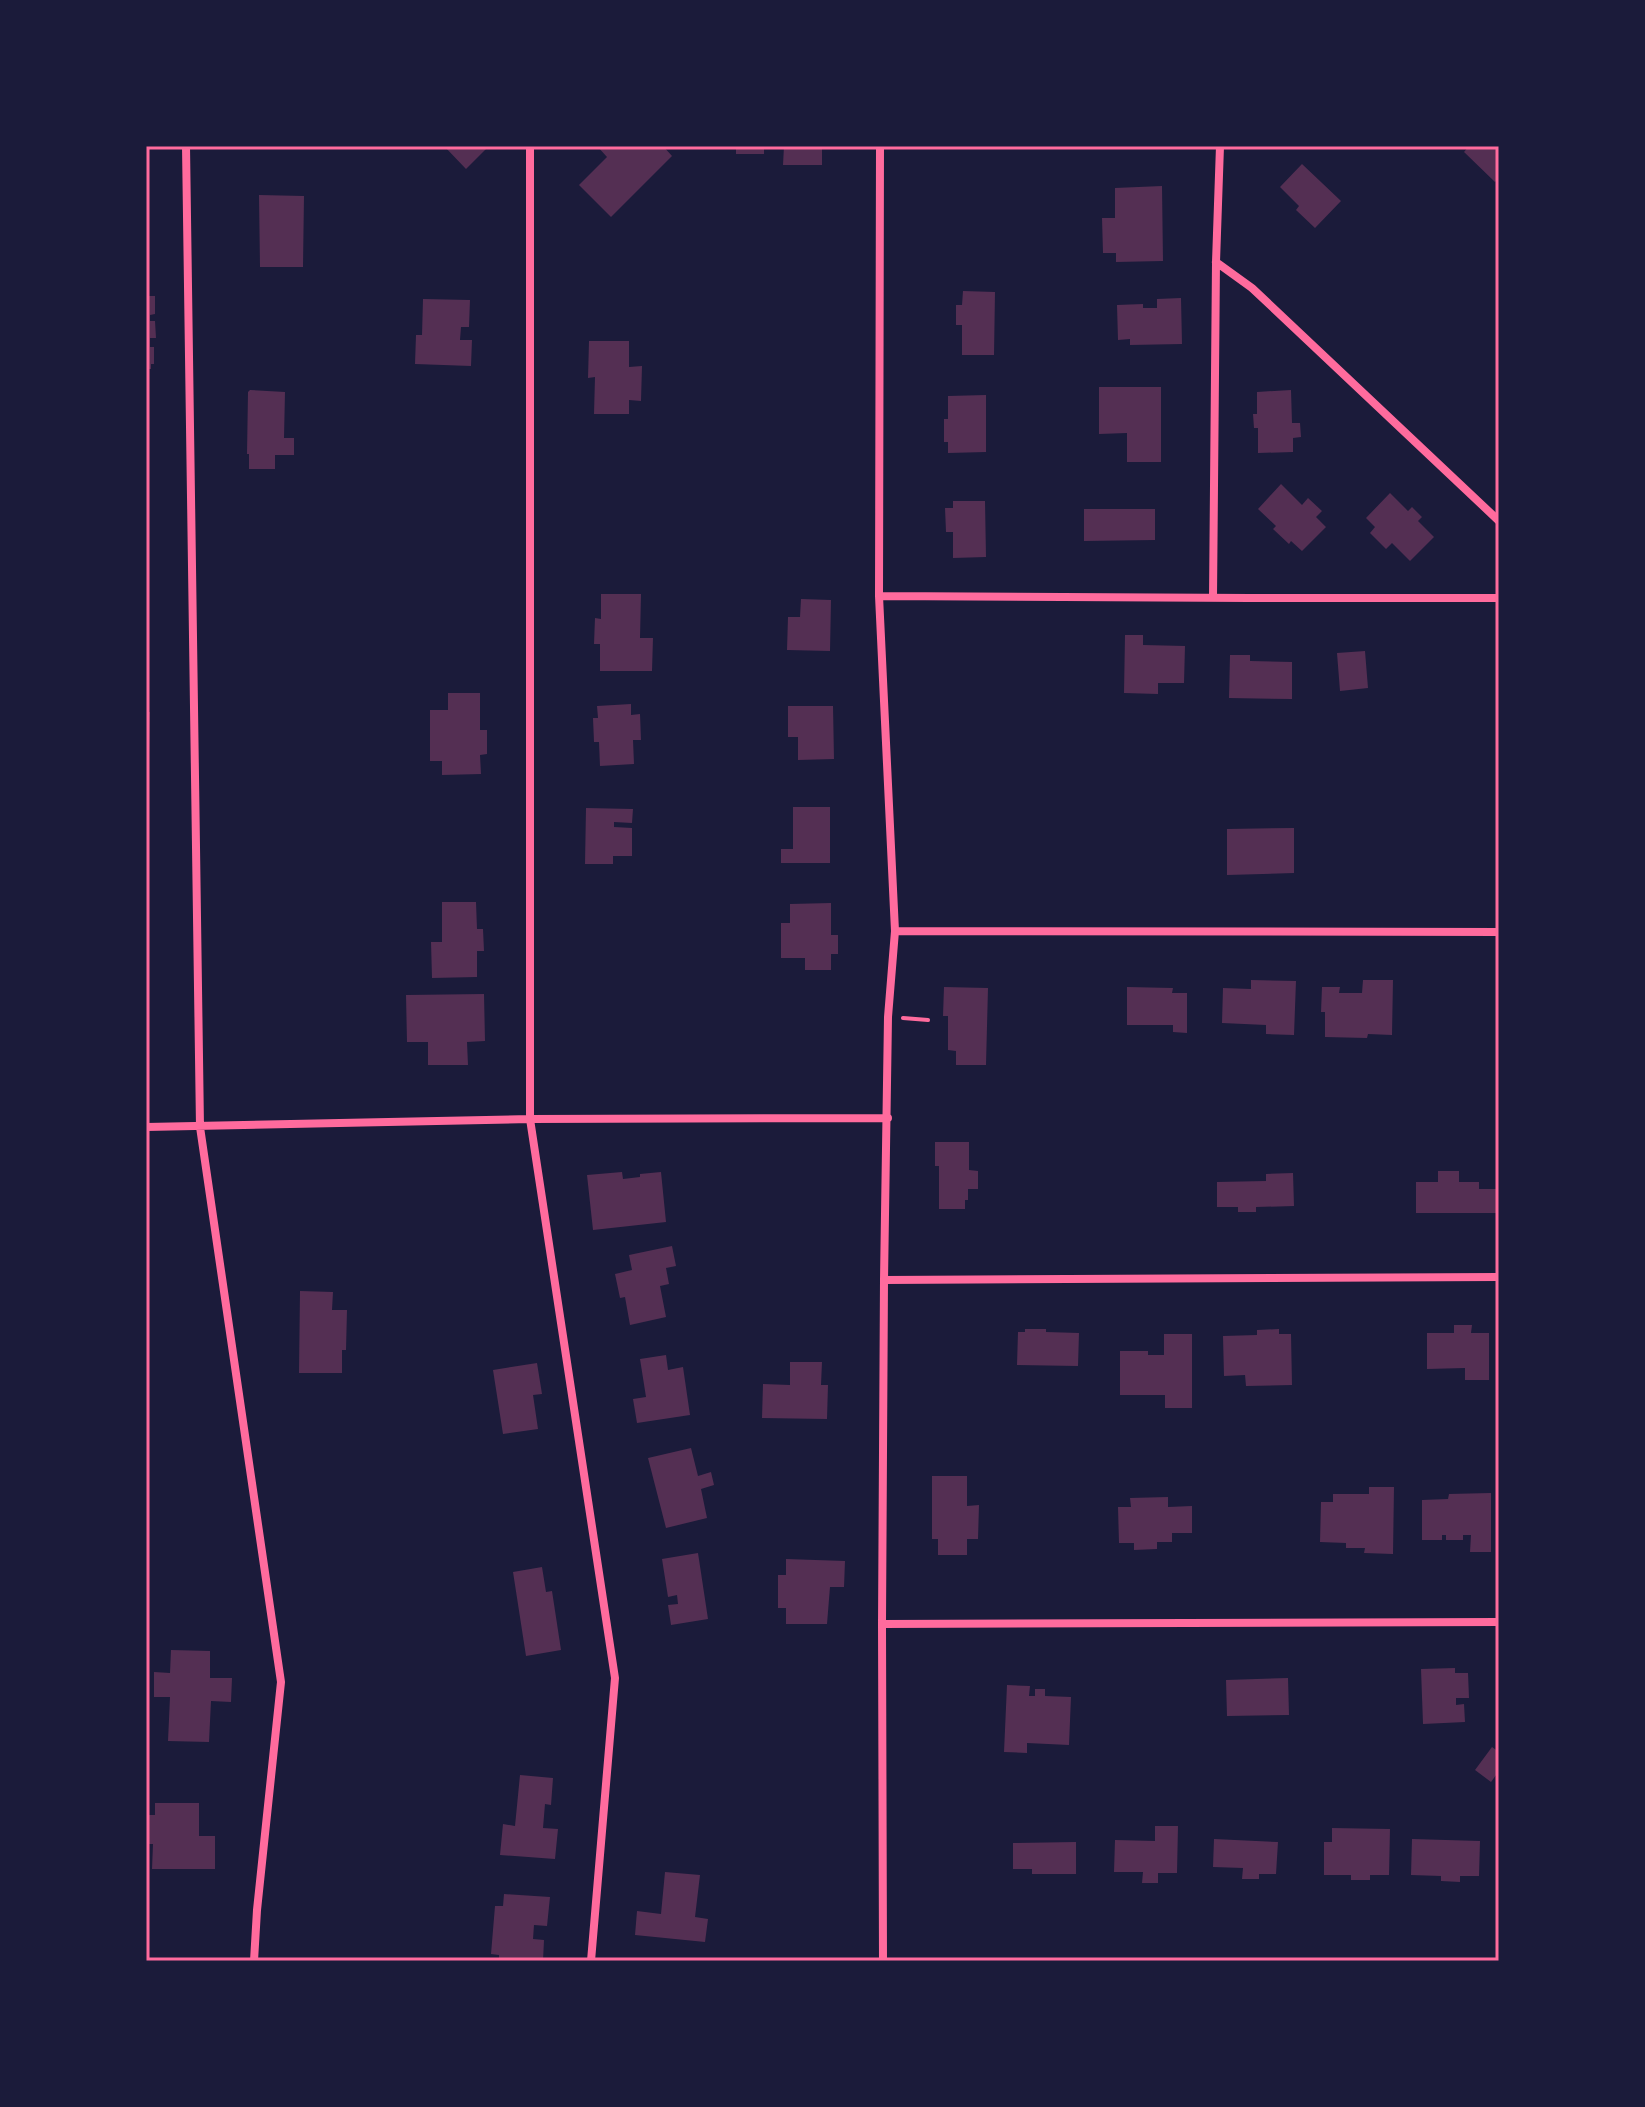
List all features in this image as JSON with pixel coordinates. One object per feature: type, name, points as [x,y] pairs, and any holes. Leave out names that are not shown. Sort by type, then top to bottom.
[{"type":"street","points":[[186,146],[200,1127],[281,1682],[254,1961]]},
{"type":"street","points":[[530,146],[530,1119],[615,1678],[591,1961]]},
{"type":"street","points":[[880,146],[879,596],[895,931],[888,1017],[884,1280],[883,1961]]},
{"type":"street","points":[[1213,598],[1220,146]]},
{"type":"street","points":[[1216,262],[1252,288],[1499,521]]},
{"type":"street","points":[[879,596],[1499,598]]},
{"type":"street","points":[[895,931],[1499,932]]},
{"type":"street","points":[[146,1127],[530,1119],[888,1118]]},
{"type":"street","points":[[884,1280],[1499,1277]]},
{"type":"street","points":[[882,1624],[1499,1622]]},
{"type":"path","points":[[888,1017],[928,1020]]},
{"type":"building","points":[[444,146],[489,146],[466,169]]},
{"type":"building","points":[[597,146],[663,146],[672,156],[611,217],[579,185],[607,157]]},
{"type":"building","points":[[736,146],[764,146],[764,154],[736,154]]},
{"type":"building","points":[[784,146],[822,146],[822,165],[783,165]]},
{"type":"building","points":[[1469,146],[1499,146],[1499,178],[1495,182],[1464,152]]},
{"type":"building","points":[[1302,164],[1341,201],[1315,228],[1296,210],[1299,206],[1280,187]]},
{"type":"building","points":[[1162,186],[1163,261],[1116,262],[1116,253],[1103,253],[1102,218],[1115,218],[1115,188]]},
{"type":"building","points":[[259,195],[304,196],[303,267],[260,267]]},
{"type":"building","points":[[963,291],[995,292],[994,355],[962,355],[962,325],[956,325],[956,305],[962,305]]},
{"type":"building","points":[[146,296],[155,296],[155,314],[150,315],[150,321],[155,321],[156,338],[150,338],[150,347],[154,347],[151,369],[146,369]]},
{"type":"building","points":[[1181,298],[1182,344],[1130,345],[1130,339],[1118,340],[1117,305],[1143,304],[1143,308],[1157,308],[1157,299]]},
{"type":"building","points":[[423,299],[470,300],[469,327],[461,327],[460,340],[472,340],[471,366],[415,364],[416,335],[422,335]]},
{"type":"building","points":[[589,341],[629,341],[629,367],[642,366],[641,401],[629,400],[629,414],[594,414],[595,377],[588,378]]},
{"type":"building","points":[[1099,387],[1161,387],[1161,462],[1127,462],[1127,433],[1099,434]]},
{"type":"building","points":[[250,390],[285,392],[284,438],[294,438],[294,455],[275,455],[275,469],[249,469]]},
{"type":"building","points":[[1291,390],[1292,423],[1300,423],[1301,437],[1293,438],[1293,452],[1258,453],[1258,428],[1254,428],[1253,414],[1257,414],[1257,392]]},
{"type":"building","points":[[986,395],[986,452],[948,453],[948,442],[944,442],[944,419],[948,419],[948,396]]},
{"type":"building","points":[[1281,484],[1302,505],[1308,498],[1322,511],[1316,517],[1326,527],[1302,551],[1273,529],[1276,526],[1258,509]]},
{"type":"building","points":[[1390,493],[1408,511],[1412,507],[1422,517],[1418,521],[1434,537],[1410,561],[1392,543],[1386,549],[1370,533],[1375,527],[1366,518]]},
{"type":"building","points":[[953,501],[985,501],[986,557],[953,558],[953,532],[946,532],[945,508],[953,508]]},
{"type":"building","points":[[1084,509],[1155,509],[1155,540],[1084,541]]},
{"type":"building","points":[[601,594],[641,594],[640,638],[653,638],[652,671],[600,671],[600,644],[594,644],[595,618],[601,619]]},
{"type":"building","points":[[801,599],[831,600],[830,651],[787,650],[788,617],[800,617]]},
{"type":"building","points":[[1125,635],[1143,635],[1143,645],[1185,646],[1184,683],[1158,683],[1158,694],[1124,693]]},
{"type":"building","points":[[1365,651],[1368,688],[1340,691],[1337,653]]},
{"type":"building","points":[[1230,655],[1250,655],[1250,661],[1292,662],[1292,699],[1229,698]]},
{"type":"building","points":[[448,693],[480,693],[480,730],[487,730],[487,754],[480,755],[481,774],[442,775],[442,761],[430,761],[430,710],[448,710]]},
{"type":"building","points":[[631,704],[631,715],[640,714],[641,740],[633,740],[634,764],[600,766],[599,742],[594,742],[593,718],[598,718],[597,706]]},
{"type":"building","points":[[788,706],[833,706],[834,759],[798,760],[798,737],[788,737]]},
{"type":"building","points":[[146,712],[150,712],[149,754],[146,754]]},
{"type":"building","points":[[793,807],[830,807],[830,863],[781,863],[781,849],[793,849]]},
{"type":"building","points":[[586,808],[633,809],[632,823],[614,822],[614,827],[632,828],[632,856],[613,856],[613,864],[585,864]]},
{"type":"building","points":[[1294,828],[1294,873],[1227,875],[1227,829]]},
{"type":"building","points":[[442,902],[476,902],[477,929],[483,929],[484,951],[477,951],[477,977],[432,978],[431,942],[442,942]]},
{"type":"building","points":[[831,903],[831,935],[838,935],[838,954],[831,954],[831,970],[805,970],[805,958],[781,958],[781,923],[790,923],[790,904]]},
{"type":"building","points":[[1251,980],[1296,981],[1294,1035],[1266,1034],[1266,1025],[1222,1023],[1223,988],[1251,989]]},
{"type":"building","points":[[1363,980],[1393,980],[1392,1035],[1325,1037],[1325,1012],[1321,1012],[1322,987],[1340,987],[1339,993],[1362,993]]},
{"type":"building","points":[[944,987],[988,988],[986,1065],[956,1065],[956,1051],[948,1050],[948,1016],[943,1016]]},
{"type":"building","points":[[1127,987],[1173,988],[1172,993],[1187,993],[1187,1033],[1173,1032],[1173,1025],[1127,1025]]},
{"type":"building","points":[[484,994],[485,1041],[467,1042],[468,1065],[428,1065],[428,1042],[407,1042],[406,995]]},
{"type":"building","points":[[935,1142],[969,1142],[969,1170],[978,1171],[978,1189],[968,1189],[965,1209],[939,1209],[939,1166],[935,1166]]},
{"type":"building","points":[[1438,1171],[1459,1171],[1459,1182],[1479,1182],[1479,1189],[1498,1189],[1498,1213],[1416,1213],[1416,1182],[1438,1182]]},
{"type":"building","points":[[622,1172],[623,1179],[661,1172],[666,1222],[593,1230],[587,1175]]},
{"type":"building","points":[[1293,1173],[1294,1206],[1256,1207],[1256,1212],[1238,1212],[1238,1207],[1217,1207],[1217,1182],[1266,1181],[1266,1174]]},
{"type":"building","points":[[672,1246],[676,1266],[666,1268],[669,1284],[660,1286],[666,1317],[630,1325],[625,1297],[620,1298],[615,1274],[632,1270],[629,1255]]},
{"type":"building","points":[[300,1291],[333,1292],[332,1310],[347,1310],[342,1373],[299,1373]]},
{"type":"building","points":[[1454,1325],[1472,1325],[1471,1333],[1489,1333],[1489,1380],[1465,1380],[1465,1368],[1427,1369],[1427,1333],[1454,1333]]},
{"type":"building","points":[[1025,1329],[1079,1333],[1078,1366],[1017,1365],[1018,1332],[1025,1332]]},
{"type":"building","points":[[1279,1329],[1279,1334],[1291,1334],[1292,1385],[1246,1386],[1245,1375],[1224,1376],[1223,1336],[1257,1335],[1257,1330]]},
{"type":"building","points":[[1164,1334],[1192,1334],[1192,1408],[1165,1408],[1165,1395],[1120,1395],[1120,1351],[1148,1351],[1148,1355],[1164,1355]]},
{"type":"building","points":[[666,1355],[668,1370],[683,1367],[690,1415],[637,1423],[633,1399],[646,1397],[640,1359]]},
{"type":"building","points":[[790,1362],[822,1362],[821,1385],[828,1385],[827,1419],[762,1418],[763,1384],[790,1385]]},
{"type":"building","points":[[537,1363],[542,1394],[533,1395],[538,1429],[503,1434],[493,1370]]},
{"type":"building","points":[[691,1448],[698,1476],[711,1472],[714,1485],[701,1489],[707,1518],[666,1528],[648,1458]]},
{"type":"building","points":[[932,1476],[967,1476],[967,1506],[979,1505],[978,1539],[967,1539],[967,1555],[938,1555],[938,1539],[932,1539]]},
{"type":"building","points":[[1369,1487],[1394,1487],[1393,1554],[1364,1553],[1365,1548],[1346,1548],[1346,1543],[1320,1542],[1321,1502],[1333,1502],[1333,1494],[1369,1494]]},
{"type":"building","points":[[1491,1493],[1491,1552],[1470,1552],[1471,1535],[1463,1535],[1463,1540],[1446,1540],[1446,1535],[1442,1535],[1442,1540],[1422,1540],[1422,1500],[1448,1499],[1449,1494]]},
{"type":"building","points":[[1168,1497],[1168,1507],[1192,1506],[1192,1533],[1172,1533],[1172,1542],[1157,1542],[1157,1549],[1134,1550],[1134,1543],[1119,1543],[1118,1507],[1131,1507],[1130,1498]]},
{"type":"building","points":[[698,1553],[708,1619],[671,1625],[668,1605],[678,1604],[677,1595],[668,1597],[662,1559]]},
{"type":"building","points":[[786,1559],[845,1561],[844,1587],[830,1587],[827,1624],[786,1624],[786,1608],[778,1608],[778,1575],[786,1575]]},
{"type":"building","points":[[542,1567],[546,1592],[552,1591],[561,1650],[526,1656],[513,1572]]},
{"type":"building","points":[[171,1650],[210,1651],[210,1678],[232,1678],[231,1702],[211,1701],[209,1742],[168,1741],[170,1697],[154,1697],[154,1672],[170,1673]]},
{"type":"building","points":[[1455,1668],[1455,1673],[1468,1673],[1469,1698],[1456,1698],[1456,1705],[1464,1704],[1465,1722],[1423,1724],[1421,1669]]},
{"type":"building","points":[[1288,1678],[1289,1715],[1227,1716],[1226,1680]]},
{"type":"building","points":[[1007,1685],[1030,1686],[1029,1696],[1035,1696],[1035,1689],[1045,1689],[1045,1696],[1071,1697],[1069,1745],[1027,1743],[1027,1753],[1004,1752]]},
{"type":"building","points":[[1492,1747],[1499,1752],[1499,1771],[1491,1782],[1475,1770]]},
{"type":"building","points":[[520,1775],[553,1778],[551,1805],[545,1804],[543,1828],[558,1829],[555,1859],[500,1855],[503,1824],[515,1826]]},
{"type":"building","points":[[155,1803],[199,1803],[199,1836],[215,1836],[215,1869],[152,1869],[153,1844],[146,1844],[146,1815],[155,1815]]},
{"type":"building","points":[[1155,1826],[1178,1826],[1177,1873],[1158,1873],[1158,1883],[1142,1883],[1143,1872],[1114,1872],[1115,1840],[1155,1841]]},
{"type":"building","points":[[1332,1828],[1390,1829],[1389,1875],[1370,1875],[1370,1880],[1351,1880],[1351,1875],[1324,1875],[1324,1842],[1332,1842]]},
{"type":"building","points":[[1214,1839],[1278,1842],[1276,1874],[1259,1874],[1259,1879],[1242,1879],[1243,1868],[1213,1867]]},
{"type":"building","points":[[1412,1839],[1480,1841],[1479,1876],[1460,1876],[1460,1882],[1441,1881],[1441,1876],[1411,1875]]},
{"type":"building","points":[[1076,1842],[1076,1874],[1032,1874],[1032,1869],[1013,1869],[1013,1843]]},
{"type":"building","points":[[665,1872],[700,1875],[695,1917],[708,1919],[705,1942],[635,1935],[637,1911],[661,1914]]},
{"type":"building","points":[[504,1894],[550,1897],[547,1926],[534,1925],[533,1939],[544,1940],[543,1961],[499,1959],[499,1955],[491,1954],[495,1906],[503,1906]]}]
